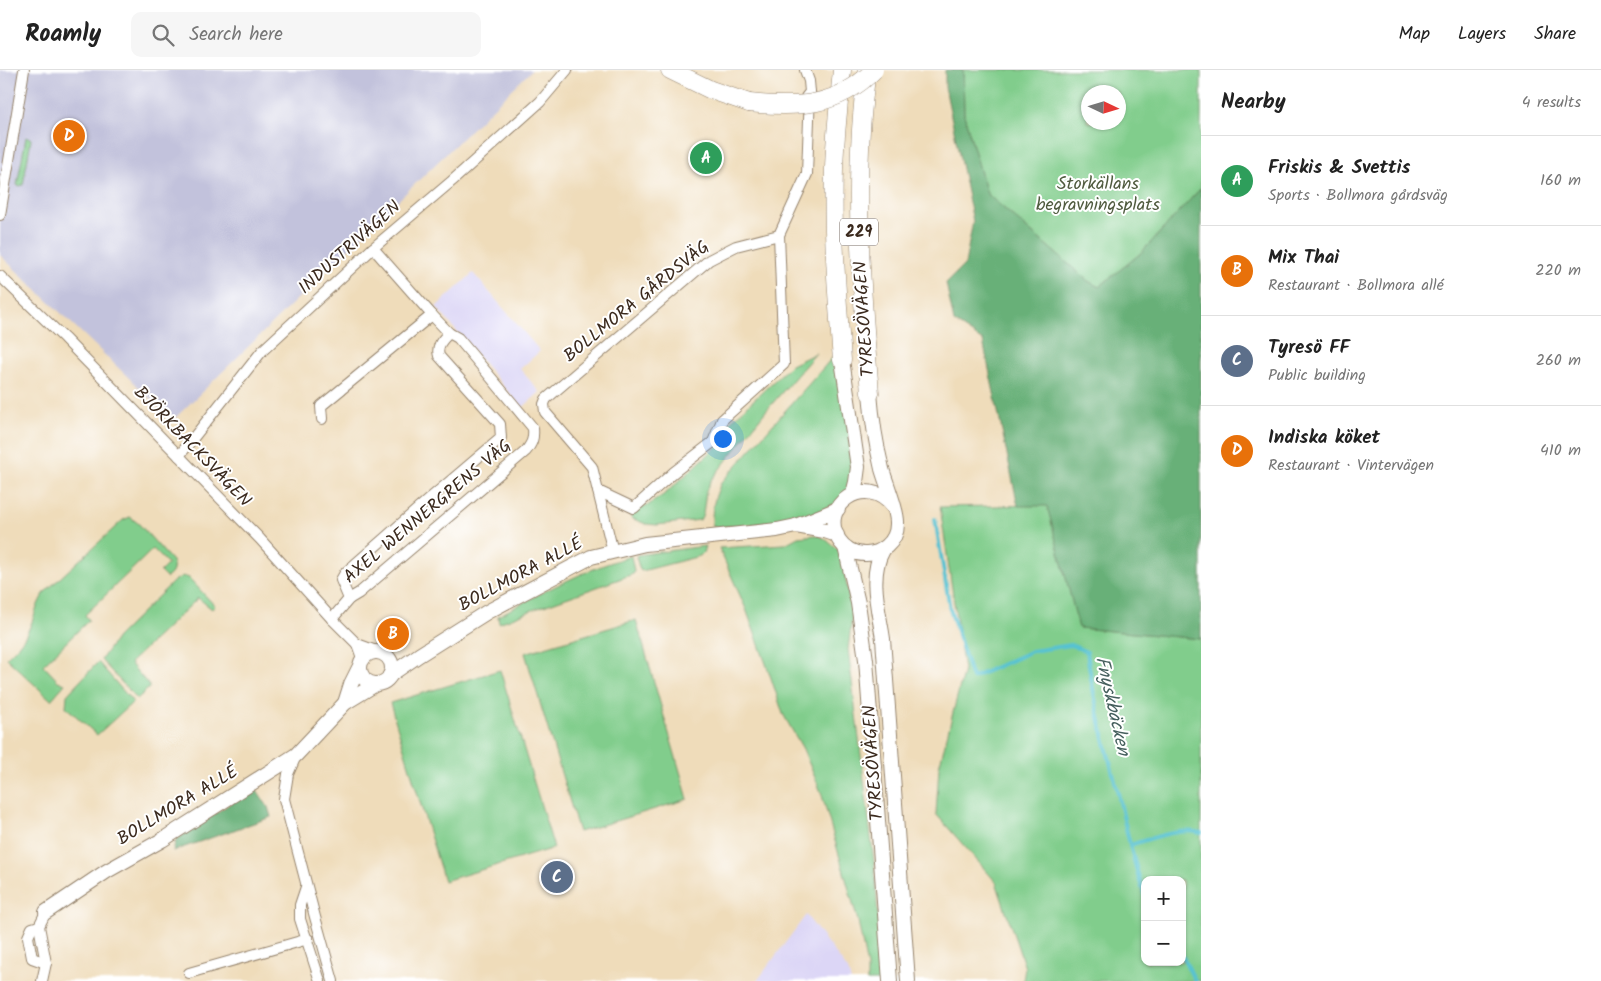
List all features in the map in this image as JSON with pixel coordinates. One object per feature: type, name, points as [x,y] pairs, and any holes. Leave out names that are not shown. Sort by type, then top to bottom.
[{"type":"highway","points":[[670,70],[711,90],[749,103],[788,106],[804,105],[838,96],[852,88],[874,70]]},
{"type":"highway","name":"TYRESÖVÄGEN","points":[[842,70],[834,168],[835,261],[842,360]]},
{"type":"highway","name":"TYRESÖVÄGEN","points":[[868,70],[864,92],[859,168],[860,243],[870,393]]},
{"type":"main road","name":"TYRESÖVÄGEN","points":[[842,360],[857,460],[857,476],[853,494]]},
{"type":"main road","name":"TYRESÖVÄGEN","points":[[870,393],[876,446],[897,518],[896,530],[892,541],[883,550],[876,564],[875,585],[883,639],[908,981]]},
{"type":"main road","points":[[836,535],[834,522],[838,509],[844,500],[853,494],[864,491],[875,493],[885,498],[893,507]]},
{"type":"main road","name":"BOLLMORA ALLÉ","points":[[46,912],[107,871],[162,840],[296,755],[345,703],[376,684],[384,682],[419,655],[487,612],[591,557],[644,544],[778,530],[796,526],[838,509]]},
{"type":"main road","name":"BOLLMORA ALLÉ","points":[[796,526],[836,535]]},
{"type":"main road","name":"TYRESÖVÄGEN","points":[[836,535],[845,547],[858,603],[866,660],[890,981]]},
{"type":"main road","points":[[845,547],[854,552],[865,554],[883,550]]},
{"type":"main road","points":[[380,653],[389,658],[392,666],[390,676]]},
{"type":"main road","points":[[376,684],[371,684],[363,678],[361,663],[366,654],[419,655]]},
{"type":"main road","name":"BOLLMORA ALLÉ","points":[[345,703],[361,663]]},
{"type":"street","points":[[0,214],[24,70]]},
{"type":"street","name":"INDUSTRIVÄGEN","points":[[179,456],[262,351],[373,248],[533,108],[555,85],[559,75],[567,70]]},
{"type":"street","points":[[598,491],[634,508],[674,472],[713,442],[722,420],[784,364],[779,235],[807,174],[810,92],[806,70]]},
{"type":"street","points":[[801,103],[810,92]]},
{"type":"street","name":"BOLLMORA GÅRDSVÄG","points":[[613,552],[592,466],[545,412],[544,404],[549,395],[710,260],[736,246],[779,235]]},
{"type":"street","name":"AXEL WENNERGRENS VÄG","points":[[332,618],[348,599],[359,593],[526,451],[533,442],[534,428],[458,338],[449,333],[432,315],[373,248]]},
{"type":"street","name":"BJÖRKBACKSVÄGEN","points":[[0,276],[64,338],[260,539],[357,644],[380,653]]},
{"type":"street","points":[[322,419],[321,406],[432,315]]},
{"type":"street","name":"AXEL WENNERGRENS VÄG","points":[[348,599],[341,580],[345,573],[501,438],[500,424],[439,356],[439,345],[449,333]]},
{"type":"street","name":"BJÖRKBACKSVÄGEN","points":[[357,644],[361,663]]},
{"type":"street","points":[[296,755],[288,774],[284,798],[333,981]]},
{"type":"street","points":[[307,886],[300,905],[300,919],[320,981]]},
{"type":"street","points":[[42,981],[46,963],[39,926],[46,912]]},
{"type":"street","points":[[189,973],[308,939]]},
{"type":"shaded area","points":[[0,70],[532,70],[173,420],[0,255]]},
{"type":"shaded area","points":[[473,273],[540,351],[520,369],[540,392],[522,408],[436,307]]},
{"type":"shaded area","points":[[806,915],[848,970],[851,981],[757,981]]},
{"type":"green space","points":[[945,70],[963,70],[964,115],[987,194],[1088,281],[1099,287],[1141,253],[1201,188],[1201,639],[1079,628],[1047,506],[1018,506],[983,341],[954,322],[946,283],[965,264],[973,221],[945,87]]},
{"type":"green space","name":"Storkällans begravningsplats","points":[[963,70],[1201,70],[1201,188],[1141,253],[1099,287],[1088,281],[987,194],[964,115]]},
{"type":"green space","points":[[26,137],[31,140],[23,185],[19,186],[17,185]]},
{"type":"green space","points":[[816,353],[765,412],[711,480],[706,491],[703,514],[700,520],[657,525],[646,524],[631,518],[631,512],[647,506],[666,493],[722,442],[729,423],[791,365]]},
{"type":"green space","points":[[832,358],[848,416],[854,484],[838,501],[823,510],[808,515],[776,522],[713,527],[714,504],[721,483]]},
{"type":"green space","points":[[1047,505],[1079,628],[1201,639],[1201,981],[1023,981],[1025,968],[996,882],[936,814],[939,767],[964,670],[940,507]]},
{"type":"green space","points":[[130,517],[139,524],[172,561],[173,571],[166,578],[160,572],[168,564],[153,549],[85,615],[89,620],[43,665],[58,681],[65,684],[51,700],[6,658],[26,635],[40,600],[46,591],[123,520]]},
{"type":"green space","points":[[816,535],[824,538],[841,552],[852,617],[848,649],[875,870],[882,981],[867,981],[867,967],[858,921],[821,792],[803,749],[783,714],[746,609],[719,548],[785,544],[798,537]]},
{"type":"green space","points":[[705,546],[700,556],[642,571],[636,557],[637,555]]},
{"type":"green space","points":[[631,556],[633,574],[499,623],[498,616],[546,591],[596,568]]},
{"type":"green space","points":[[183,576],[189,578],[215,606],[212,609],[198,598],[130,663],[150,687],[137,699],[101,660],[117,637],[174,581]]},
{"type":"green space","points":[[636,620],[688,799],[579,832],[525,653]]},
{"type":"green space","points":[[98,662],[133,702],[97,735],[66,707],[67,695]]},
{"type":"green space","points":[[500,670],[554,848],[444,881],[390,703]]},
{"type":"green space","points":[[255,787],[268,807],[271,817],[173,851],[176,840]]},
{"type":"waterway","name":"Fnyskbäcken","points":[[935,519],[950,609],[972,678],[1032,651],[1071,645],[1087,652],[1100,722],[1141,884]]},
{"type":"waterway","points":[[1130,845],[1175,833],[1201,833]]},
{"type":"waterway","name":"Fnyskbäcken","points":[[1186,963],[1195,981]]},
{"type":"place","name":"Indiska köket","points":[[69,136]]},
{"type":"place","name":"Friskis & Svettis","points":[[706,158]]},
{"type":"place","name":"Mix Thai","points":[[393,634]]},
{"type":"place","name":"Tyresö FF","points":[[557,877]]}]
